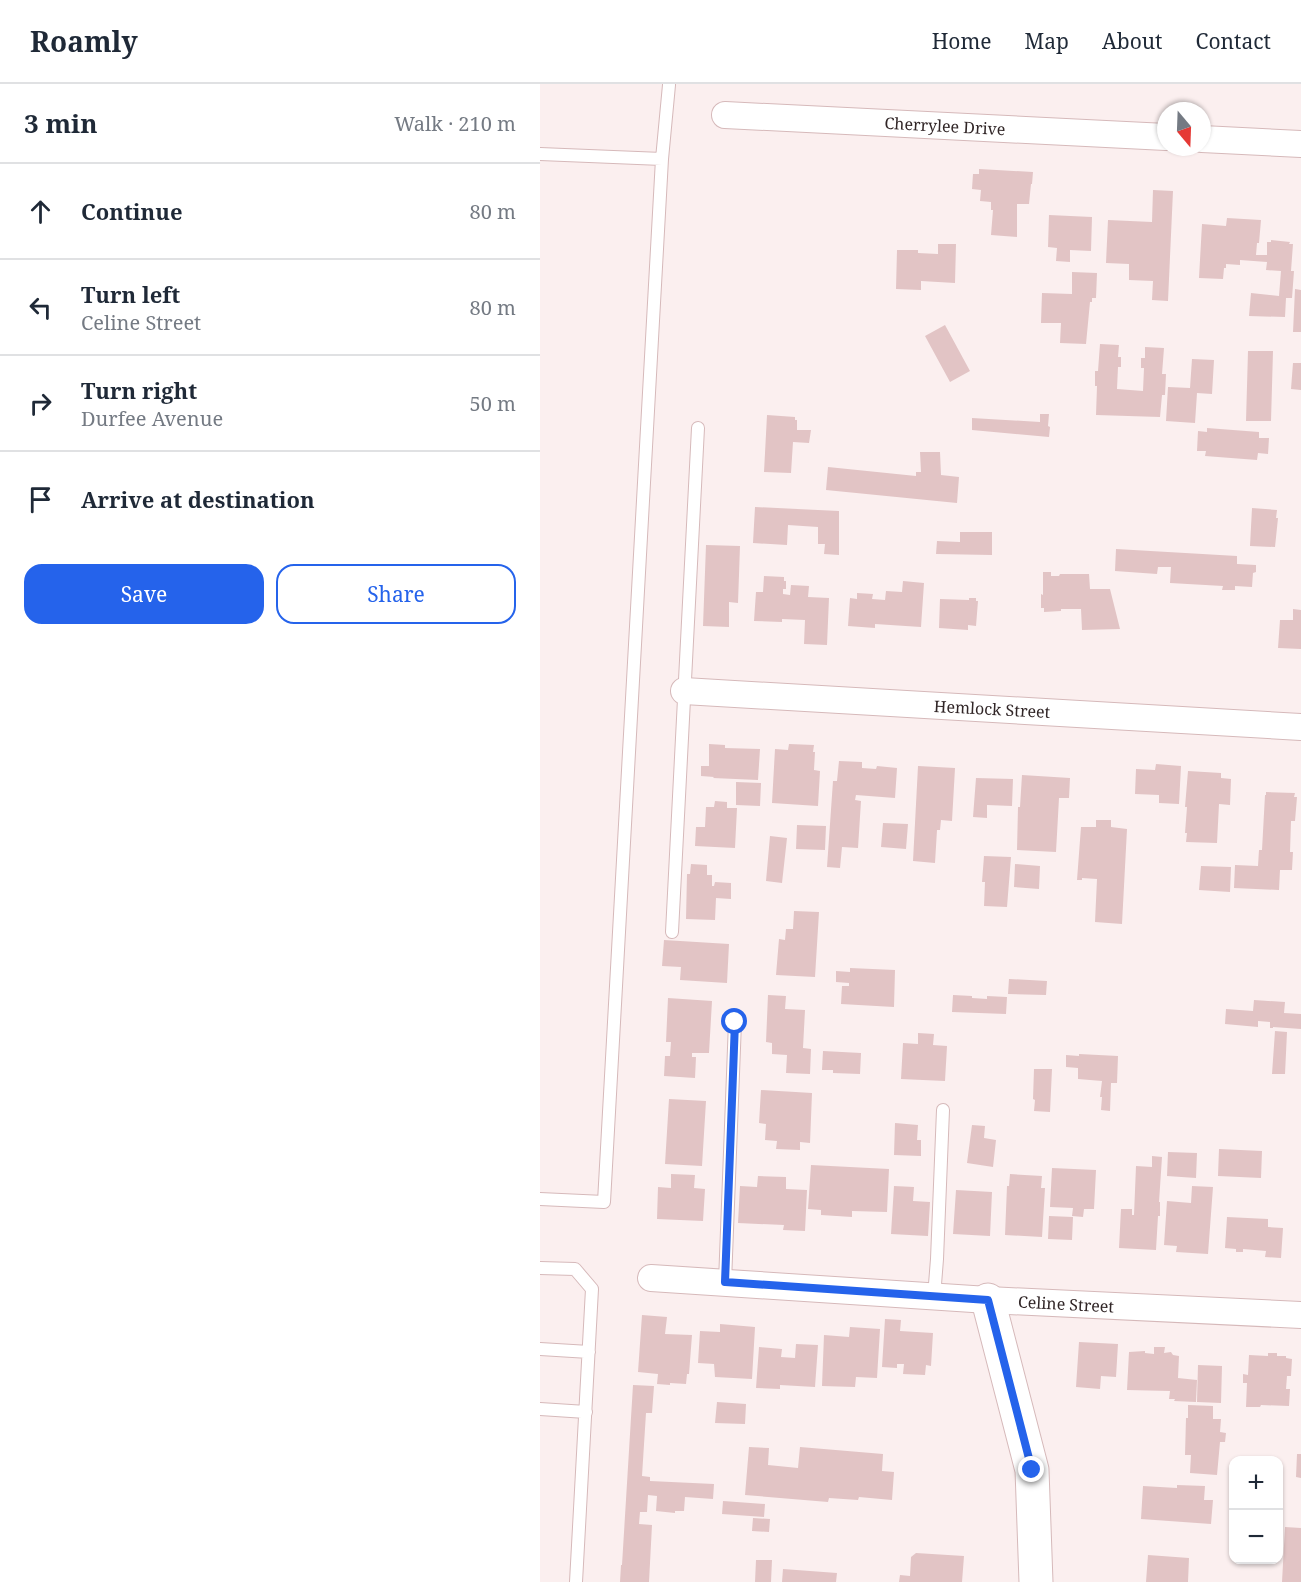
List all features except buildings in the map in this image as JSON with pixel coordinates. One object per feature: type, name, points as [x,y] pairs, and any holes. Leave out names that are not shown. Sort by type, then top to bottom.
[{"type":"street","name":"Cherrylee Drive","points":[[725,115],[1157,137]]},
{"type":"street","points":[[1211,139],[1301,144]]},
{"type":"street","name":"Hemlock Street","points":[[684,691],[1301,727]]},
{"type":"street","name":"Celine Street","points":[[651,1278],[988,1300],[1301,1315]]},
{"type":"street","points":[[988,1300],[1032,1470],[1036,1582]]},
{"type":"lane","points":[[540,1199],[604,1202],[662,159],[669,84],[658,84]]},
{"type":"lane","points":[[540,153],[662,159]]},
{"type":"lane","points":[[672,932],[698,428]]},
{"type":"lane","points":[[725,1282],[735,1022]]},
{"type":"lane","points":[[934,1296],[943,1110]]},
{"type":"lane","points":[[540,1268],[575,1269],[592,1289],[576,1582]]},
{"type":"lane","points":[[540,1349],[589,1352]]},
{"type":"lane","points":[[540,1409],[586,1412]]},
{"type":"route","points":[[735,1022],[725,1282],[988,1300],[1032,1470]]}]
